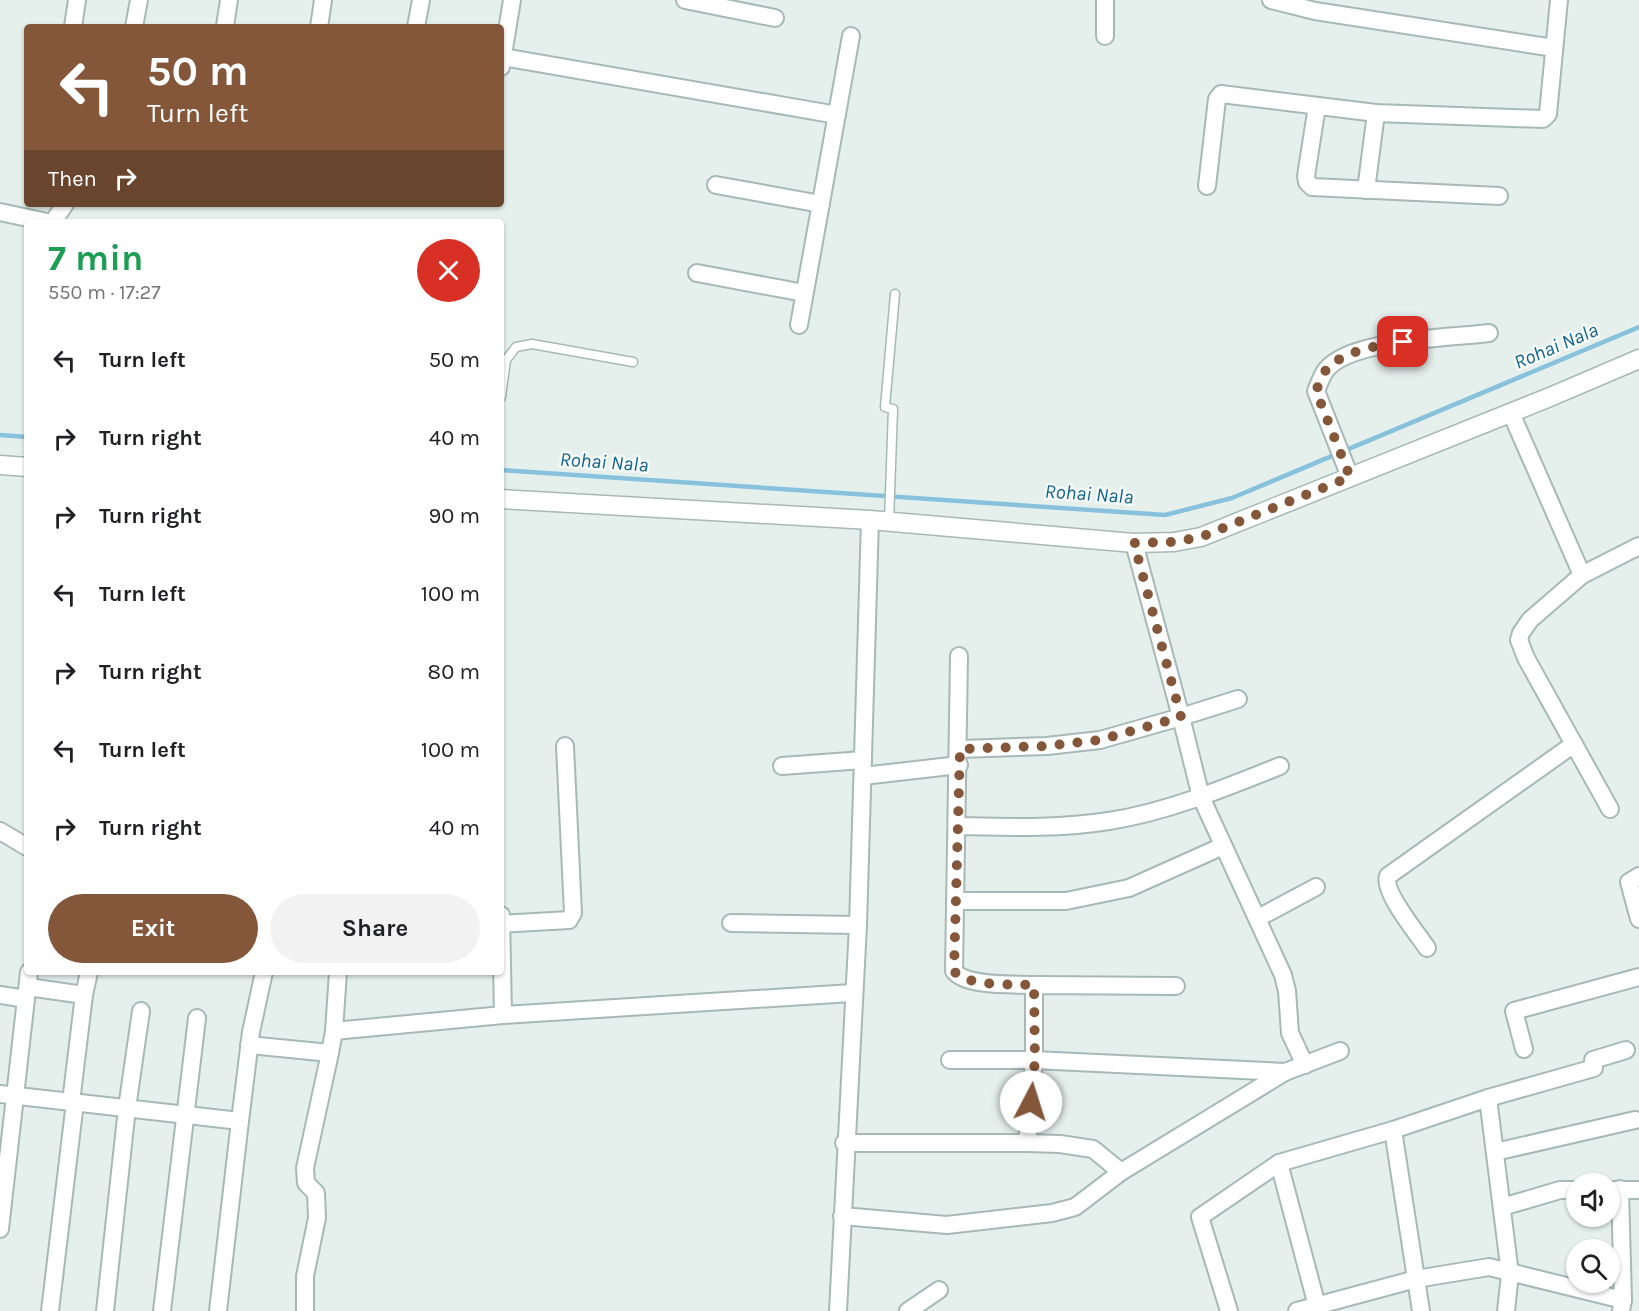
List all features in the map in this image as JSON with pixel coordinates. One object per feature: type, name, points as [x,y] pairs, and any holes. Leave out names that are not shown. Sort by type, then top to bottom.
[{"type":"street","points":[[73,24],[77,0]]},
{"type":"street","points":[[135,24],[139,0]]},
{"type":"street","points":[[225,24],[229,0]]},
{"type":"street","points":[[319,24],[323,0]]},
{"type":"street","points":[[417,24],[421,0]]},
{"type":"street","points":[[504,50],[512,0]]},
{"type":"street","points":[[685,0],[776,18]]},
{"type":"street","points":[[1105,0],[1105,36]]},
{"type":"street","points":[[1271,0],[1315,11],[1554,48]]},
{"type":"street","points":[[1207,186],[1217,99],[1221,94],[1376,113],[1544,119],[1548,114],[1559,0]]},
{"type":"street","points":[[799,325],[851,36]]},
{"type":"street","points":[[504,63],[837,116]]},
{"type":"street","points":[[1317,106],[1307,182],[1312,187],[1499,196]]},
{"type":"street","points":[[1366,190],[1376,113]]},
{"type":"street","points":[[716,185],[821,204]]},
{"type":"street","points":[[0,212],[33,219]]},
{"type":"street","points":[[697,273],[804,293]]},
{"type":"street","points":[[1348,472],[1316,391],[1327,368],[1350,355],[1383,344],[1489,333]]},
{"type":"street","points":[[504,500],[870,520],[889,515],[1134,543],[1174,542],[1201,537],[1348,472],[1511,413],[1639,359]]},
{"type":"street","points":[[1511,413],[1582,575]]},
{"type":"street","points":[[0,465],[24,468]]},
{"type":"street","points":[[838,1311],[844,1143],[858,925],[870,520]]},
{"type":"street","points":[[1134,543],[1201,797],[1283,975],[1287,992],[1290,1033],[1305,1065]]},
{"type":"street","points":[[1610,809],[1526,658],[1520,640],[1521,633],[1530,620],[1582,575],[1639,546]]},
{"type":"street","points":[[959,656],[954,971],[959,977],[976,982],[1034,985],[1176,986]]},
{"type":"street","points":[[782,766],[863,768],[1100,740],[1238,699]]},
{"type":"street","points":[[1427,948],[1389,892],[1386,881],[1388,876],[1574,744]]},
{"type":"street","points":[[504,924],[569,920],[573,914],[566,746]]},
{"type":"street","points":[[957,826],[1042,828],[1110,821],[1201,797],[1280,766]]},
{"type":"street","points":[[0,831],[24,845]]},
{"type":"street","points":[[955,901],[1066,901],[1129,888],[1223,846]]},
{"type":"street","points":[[1639,876],[1629,882],[1639,920]]},
{"type":"street","points":[[1258,918],[1316,886]]},
{"type":"street","points":[[731,922],[858,925]]},
{"type":"street","points":[[50,1311],[84,995],[88,975]]},
{"type":"street","points":[[218,1311],[249,1045],[263,975]]},
{"type":"street","points":[[305,1311],[305,1276],[317,1218],[316,1193],[306,1183],[305,1168],[330,1053],[338,975]]},
{"type":"street","points":[[502,975],[503,1015]]},
{"type":"street","points":[[1524,1049],[1514,1011],[1639,977]]},
{"type":"street","points":[[1027,1143],[1035,1060],[1034,985]]},
{"type":"street","points":[[0,995],[28,986],[84,995]]},
{"type":"street","points":[[0,1229],[8,1095],[28,986]]},
{"type":"street","points":[[333,1031],[503,1015],[852,993]]},
{"type":"street","points":[[105,1311],[127,1108],[141,1011]]},
{"type":"street","points":[[162,1311],[197,1018]]},
{"type":"street","points":[[249,1045],[330,1053]]},
{"type":"street","points":[[1229,1311],[1200,1217],[1279,1163],[1393,1130],[1488,1098],[1594,1068],[1593,1060],[1626,1050]]},
{"type":"street","points":[[842,1216],[947,1225],[1052,1213],[1076,1207],[1121,1172],[1285,1072],[1340,1051]]},
{"type":"street","points":[[950,1060],[1035,1060],[1285,1072]]},
{"type":"street","points":[[8,1095],[240,1120]]},
{"type":"street","points":[[1488,1098],[1510,1274],[1506,1311]]},
{"type":"street","points":[[1495,1152],[1635,1120]]},
{"type":"street","points":[[1393,1130],[1421,1311]]},
{"type":"street","points":[[844,1143],[1060,1144],[1093,1149],[1121,1172]]},
{"type":"street","points":[[1279,1163],[1317,1306]]},
{"type":"street","points":[[1502,1207],[1566,1190]]},
{"type":"street","points":[[1620,1190],[1639,1190]]},
{"type":"street","points":[[1296,1311],[1416,1279],[1489,1267],[1622,1305],[1617,1227]]},
{"type":"street","points":[[908,1311],[939,1290]]},
{"type":"lane","points":[[889,515],[890,438],[893,409],[885,407],[895,294]]},
{"type":"lane","points":[[504,375],[506,360],[516,347],[532,344],[633,362]]},
{"type":"waterway","name":"Rohai Nala","points":[[504,470],[1165,515],[1232,498],[1639,327]]},
{"type":"waterway","name":"Rohai Nala","points":[[0,435],[24,437]]},
{"type":"route","points":[[1031,1102],[1035,1060],[1034,985],[976,982],[959,977],[954,971],[960,749],[1047,746],[1100,740],[1181,717],[1134,543],[1174,542],[1201,537],[1350,477],[1316,391],[1327,368],[1350,355],[1383,344],[1403,342]]}]
